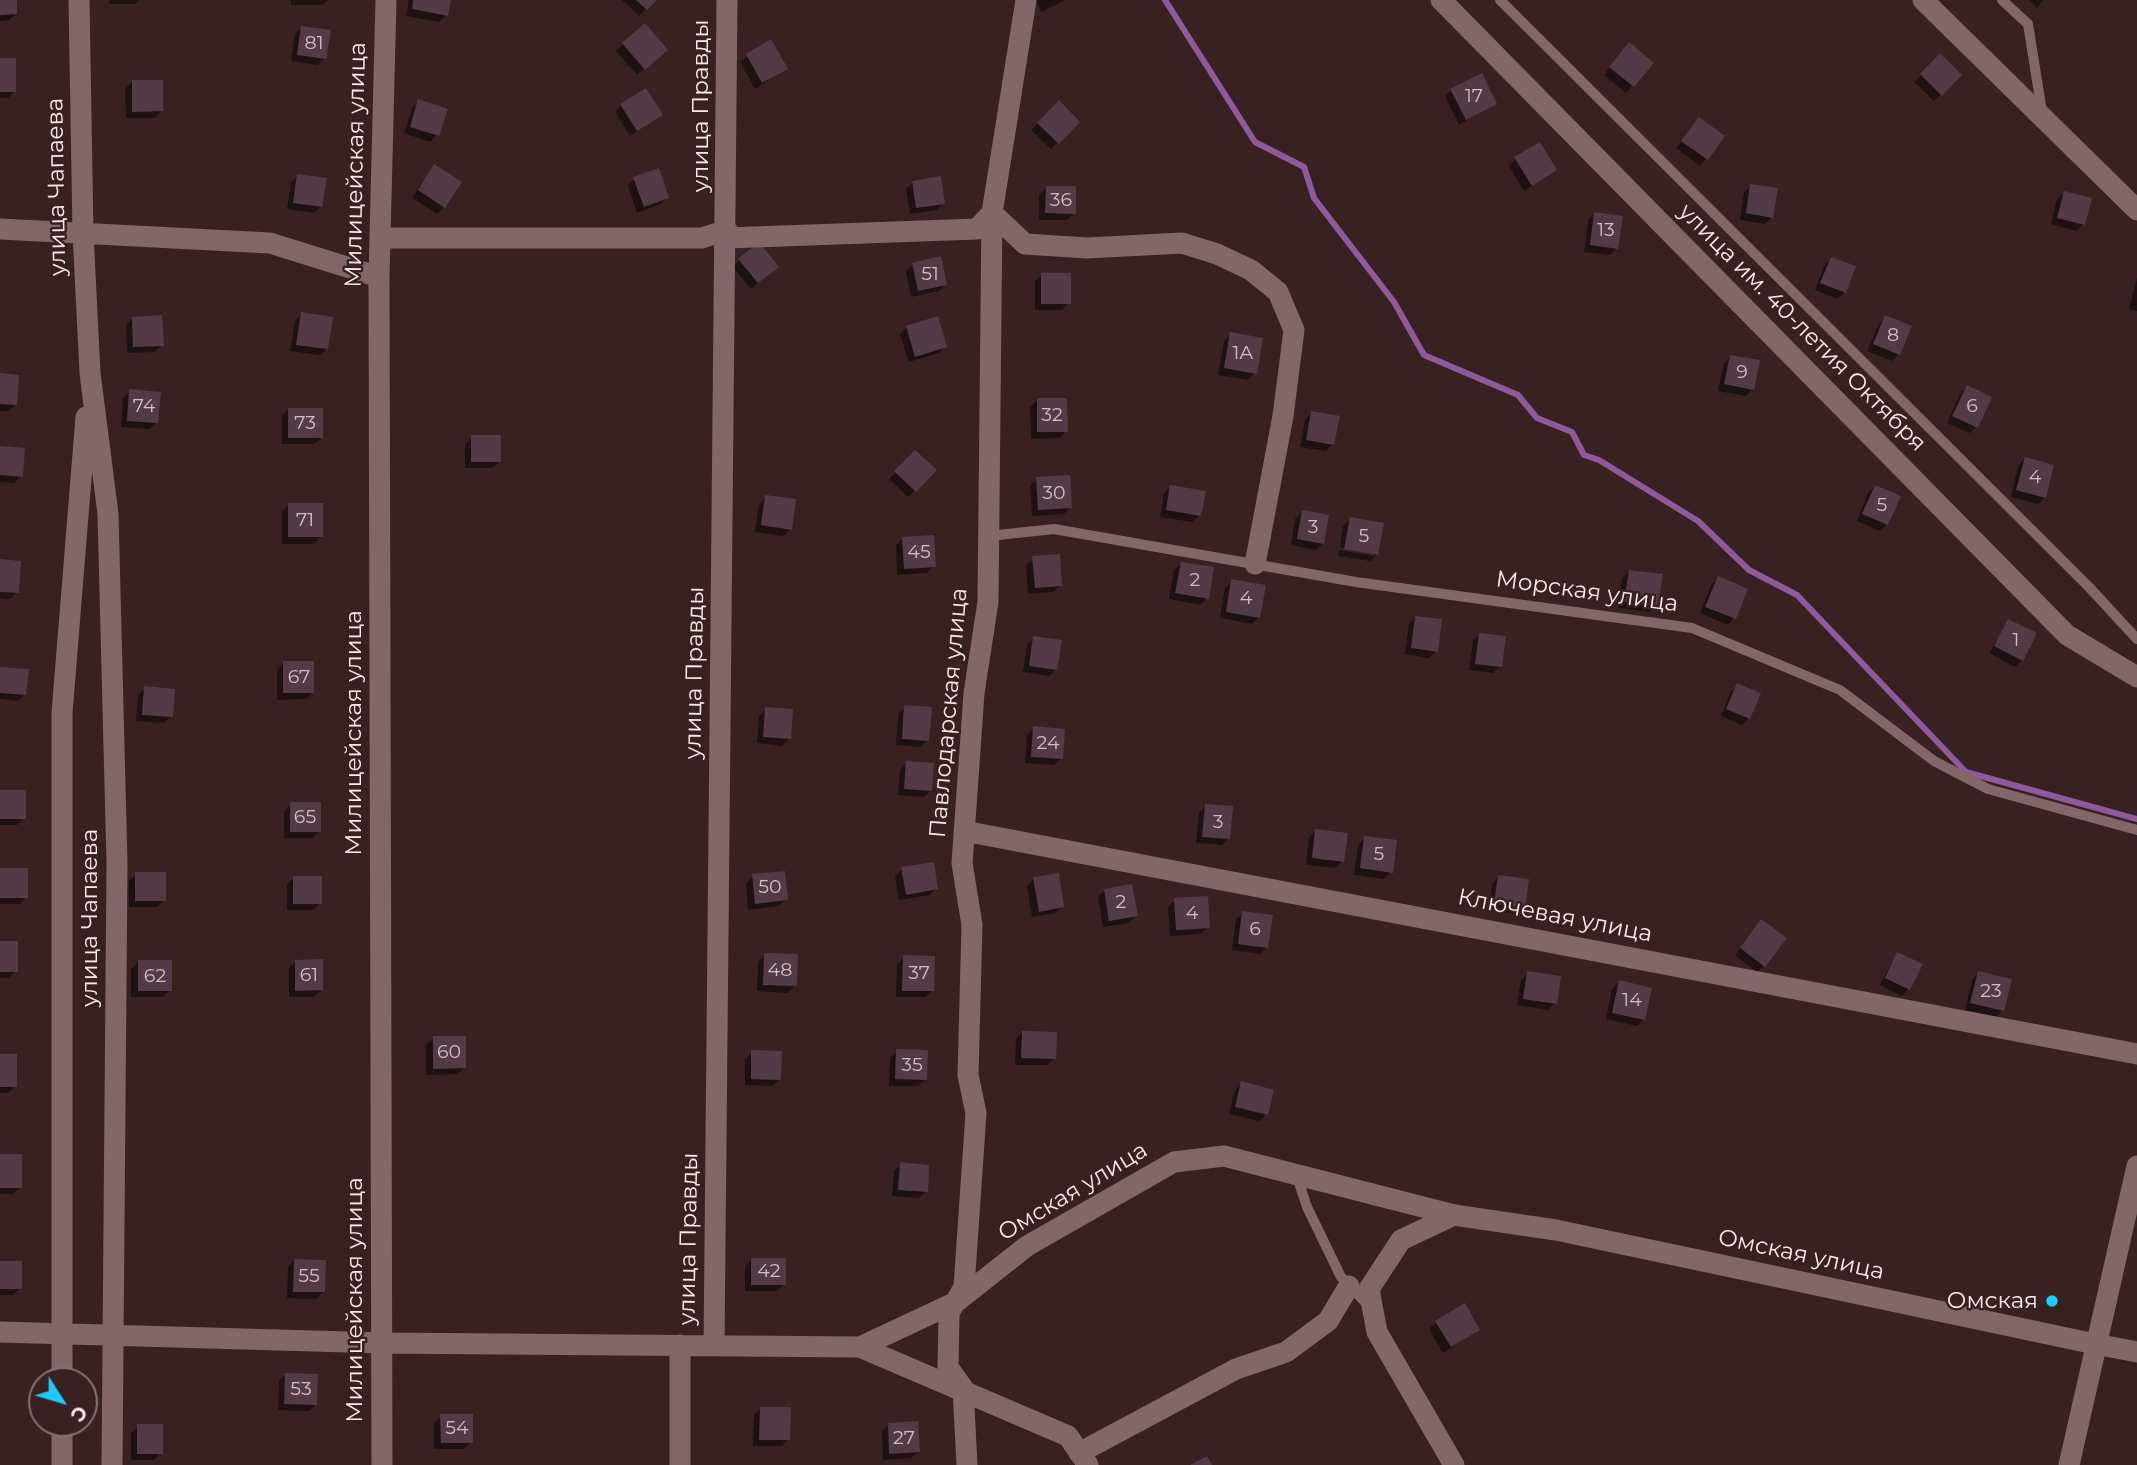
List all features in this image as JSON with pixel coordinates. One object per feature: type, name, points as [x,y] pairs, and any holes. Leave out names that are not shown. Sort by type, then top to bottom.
[{"type":"street","name":"улица Чапаева","points":[[79,0],[83,233],[90,373],[108,514],[117,863],[113,1465]]},
{"type":"street","name":"Милицейская улица","points":[[382,1465],[379,277],[386,0]]},
{"type":"street","name":"улица Правды","points":[[714,1346],[727,234],[727,0]]},
{"type":"street","name":"Павлодарская улица","points":[[967,1465],[963,1388],[948,1367],[949,1313],[964,1287],[976,1113],[968,1075],[972,925],[962,863],[974,693],[988,602],[992,213],[1026,0]]},
{"type":"street","name":"улица им. 40-летия Октября","points":[[1441,0],[2067,635],[2137,677]]},
{"type":"street","points":[[1923,0],[2137,211]]},
{"type":"street","points":[[380,238],[702,238],[727,234],[977,229],[992,213],[1025,244],[1087,248],[1182,243],[1217,254],[1251,270],[1278,292],[1294,330],[1283,416],[1255,564]]},
{"type":"street","points":[[0,229],[270,243],[379,277]]},
{"type":"street","name":"улица Чапаева","points":[[62,1367],[62,713],[90,373]]},
{"type":"street","name":"Ключевая улица","points":[[964,831],[2137,1055]]},
{"type":"street","name":"Омская улица","points":[[860,1347],[956,1302],[1027,1245],[1174,1162],[1224,1156],[1454,1215],[1556,1230],[2137,1352]]},
{"type":"street","points":[[2069,1465],[2137,1166]]},
{"type":"street","points":[[1454,1215],[1401,1240],[1369,1289],[1377,1332],[1454,1465]]},
{"type":"street","points":[[0,1332],[382,1343],[860,1347],[963,1388],[1068,1436],[1084,1459],[1236,1369],[1286,1352],[1328,1321],[1349,1286]]},
{"type":"street","name":"улица Правды","points":[[680,1345],[680,1465]]},
{"type":"street","points":[[62,1437],[62,1465]]},
{"type":"lane","points":[[1500,0],[2089,587],[2137,639]]},
{"type":"lane","points":[[2002,0],[2028,24],[2043,119]]},
{"type":"lane","name":"Морская улица","points":[[989,536],[1054,529],[1356,582],[1692,628],[1840,690],[1934,761],[1988,789],[2137,830]]},
{"type":"lane","points":[[1296,1174],[1307,1207],[1340,1277],[1373,1310]]},
{"type":"building","points":[[0,0],[17,0],[17,14],[0,15]]},
{"type":"building","points":[[413,0],[451,0],[448,16],[412,9]]},
{"type":"building","points":[[636,0],[657,0],[647,10]]},
{"type":"building","points":[[645,23],[668,50],[645,70],[622,43]]},
{"type":"building","points":[[301,26],[331,30],[326,59],[297,55]]},
{"type":"building","points":[[771,39],[788,69],[762,83],[746,54]]},
{"type":"building","points":[[1629,42],[1654,63],[1634,87],[1609,67]]},
{"type":"building","points":[[1940,53],[1962,75],[1942,96],[1920,74]]},
{"type":"building","points":[[0,58],[16,58],[16,92],[0,92]]},
{"type":"building","points":[[1482,73],[1497,104],[1466,120],[1450,89]]},
{"type":"building","points":[[132,80],[163,80],[163,111],[132,112]]},
{"type":"building","points":[[646,88],[663,115],[637,131],[620,104]]},
{"type":"building","points":[[418,99],[448,109],[439,136],[410,127]]},
{"type":"building","points":[[1059,100],[1080,122],[1059,144],[1037,123]]},
{"type":"building","points":[[1699,117],[1725,136],[1708,160],[1681,141]]},
{"type":"building","points":[[1540,142],[1557,170],[1532,186],[1514,157]]},
{"type":"building","points":[[434,164],[462,182],[445,208],[418,190]]},
{"type":"building","points":[[659,168],[669,198],[644,207],[633,177]]},
{"type":"building","points":[[297,174],[327,178],[322,207],[293,203]]},
{"type":"building","points":[[941,176],[945,204],[916,208],[912,181]]},
{"type":"building","points":[[1750,184],[1778,188],[1773,218],[1746,213]]},
{"type":"building","points":[[1046,186],[1076,186],[1076,214],[1045,213]]},
{"type":"building","points":[[2064,191],[2092,198],[2085,225],[2057,218]]},
{"type":"building","points":[[1594,212],[1623,216],[1618,249],[1590,245]]},
{"type":"building","points":[[759,242],[779,267],[758,283],[738,259]]},
{"type":"building","points":[[941,256],[947,285],[918,291],[912,263]]},
{"type":"building","points":[[1831,257],[1856,266],[1846,293],[1820,283]]},
{"type":"building","points":[[1041,273],[1071,273],[1071,304],[1041,304]]},
{"type":"building","points":[[301,312],[333,317],[328,349],[296,345]]},
{"type":"building","points":[[162,315],[164,346],[133,347],[132,317]]},
{"type":"building","points":[[1885,315],[1912,326],[1900,355],[1873,344]]},
{"type":"building","points":[[938,316],[947,347],[915,357],[906,326]]},
{"type":"building","points":[[1230,332],[1263,338],[1257,374],[1224,368]]},
{"type":"building","points":[[1730,355],[1760,360],[1754,390],[1724,384]]},
{"type":"building","points":[[0,373],[19,375],[17,405],[0,404]]},
{"type":"building","points":[[1967,385],[1992,397],[1978,428],[1952,416]]},
{"type":"building","points":[[129,389],[161,392],[158,423],[127,421]]},
{"type":"building","points":[[1037,398],[1067,398],[1068,432],[1037,432]]},
{"type":"building","points":[[288,408],[323,408],[323,438],[288,438]]},
{"type":"building","points":[[1311,411],[1340,416],[1334,445],[1306,440]]},
{"type":"building","points":[[471,435],[501,435],[501,462],[471,462]]},
{"type":"building","points":[[0,446],[25,448],[23,477],[0,475]]},
{"type":"building","points":[[915,450],[937,470],[916,492],[894,471]]},
{"type":"building","points":[[2025,457],[2054,465],[2046,498],[2016,490]]},
{"type":"building","points":[[1070,475],[1072,508],[1038,510],[1036,477]]},
{"type":"building","points":[[1170,485],[1206,491],[1201,516],[1166,510]]},
{"type":"building","points":[[1875,485],[1901,496],[1888,525],[1862,514]]},
{"type":"building","points":[[765,495],[796,499],[792,530],[761,525]]},
{"type":"building","points":[[288,503],[323,503],[323,537],[288,537]]},
{"type":"building","points":[[1302,510],[1329,515],[1324,544],[1297,539]]},
{"type":"building","points":[[1350,517],[1384,523],[1378,555],[1344,549]]},
{"type":"building","points":[[934,535],[936,567],[904,569],[902,537]]},
{"type":"building","points":[[1060,554],[1062,586],[1035,588],[1032,556]]},
{"type":"building","points":[[0,559],[21,561],[19,593],[0,592]]},
{"type":"building","points":[[1181,562],[1214,567],[1209,599],[1175,593]]},
{"type":"building","points":[[1629,570],[1663,574],[1658,606],[1624,602]]},
{"type":"building","points":[[1718,576],[1748,589],[1736,619],[1705,607]]},
{"type":"building","points":[[1231,579],[1266,585],[1260,618],[1226,612]]},
{"type":"building","points":[[1415,616],[1442,619],[1438,652],[1411,648]]},
{"type":"building","points":[[2008,619],[2037,633],[2023,661],[1994,646]]},
{"type":"building","points":[[1479,633],[1506,636],[1502,667],[1475,664]]},
{"type":"building","points":[[1033,636],[1062,640],[1057,670],[1029,666]]},
{"type":"building","points":[[283,661],[314,661],[314,693],[283,693]]},
{"type":"building","points":[[0,667],[29,669],[26,695],[0,693]]},
{"type":"building","points":[[1737,683],[1761,693],[1750,719],[1726,709]]},
{"type":"building","points":[[144,686],[175,689],[173,717],[142,715]]},
{"type":"building","points":[[904,705],[932,707],[929,741],[902,739]]},
{"type":"building","points":[[765,707],[793,709],[791,739],[763,737]]},
{"type":"building","points":[[1033,726],[1065,729],[1063,759],[1031,757]]},
{"type":"building","points":[[906,761],[934,763],[932,791],[904,789]]},
{"type":"building","points":[[0,790],[26,790],[26,819],[0,819]]},
{"type":"building","points":[[290,802],[321,802],[321,832],[290,832]]},
{"type":"building","points":[[1205,804],[1233,806],[1230,839],[1202,837]]},
{"type":"building","points":[[1315,829],[1348,833],[1344,862],[1312,858]]},
{"type":"building","points":[[1364,836],[1397,840],[1393,873],[1360,868]]},
{"type":"building","points":[[934,862],[938,889],[906,895],[901,867]]},
{"type":"building","points":[[0,868],[28,868],[28,898],[0,898]]},
{"type":"building","points":[[785,871],[788,900],[755,904],[752,874]]},
{"type":"building","points":[[135,872],[166,872],[166,901],[135,901]]},
{"type":"building","points":[[1059,873],[1064,907],[1039,912],[1033,877]]},
{"type":"building","points":[[1498,875],[1529,879],[1525,908],[1494,904]]},
{"type":"building","points":[[293,876],[322,876],[322,904],[293,904]]},
{"type":"building","points":[[1132,884],[1138,916],[1109,921],[1104,889]]},
{"type":"building","points":[[1208,896],[1210,928],[1176,930],[1174,898]]},
{"type":"building","points":[[1242,911],[1273,915],[1268,948],[1238,944]]},
{"type":"building","points":[[1761,919],[1787,938],[1765,967],[1740,948]]},
{"type":"building","points":[[0,941],[18,941],[18,972],[0,972]]},
{"type":"building","points":[[1897,952],[1923,964],[1910,990],[1885,978]]},
{"type":"building","points":[[764,953],[798,954],[797,986],[763,985]]},
{"type":"building","points":[[903,955],[935,956],[934,991],[902,991]]},
{"type":"building","points":[[323,959],[323,990],[295,991],[295,960]]},
{"type":"building","points":[[138,960],[172,960],[172,991],[138,991]]},
{"type":"building","points":[[1527,971],[1561,976],[1557,1004],[1523,999]]},
{"type":"building","points":[[1978,971],[2012,979],[2004,1011],[1970,1003]]},
{"type":"building","points":[[1619,980],[1652,988],[1645,1020],[1612,1013]]},
{"type":"building","points":[[1022,1031],[1057,1032],[1056,1059],[1021,1058]]},
{"type":"building","points":[[433,1036],[466,1036],[466,1068],[433,1069]]},
{"type":"building","points":[[896,1049],[928,1050],[927,1080],[895,1079]]},
{"type":"building","points":[[751,1050],[782,1051],[781,1080],[751,1079]]},
{"type":"building","points":[[0,1054],[17,1054],[17,1087],[0,1087]]},
{"type":"building","points":[[1241,1081],[1274,1090],[1268,1115],[1235,1107]]},
{"type":"building","points":[[0,1154],[22,1154],[22,1188],[0,1188]]},
{"type":"building","points":[[900,1162],[929,1165],[928,1192],[898,1190]]},
{"type":"building","points":[[751,1258],[786,1258],[786,1285],[751,1285]]},
{"type":"building","points":[[294,1259],[326,1260],[325,1292],[293,1292]]},
{"type":"building","points":[[0,1261],[22,1261],[22,1289],[0,1289]]},
{"type":"building","points":[[1465,1303],[1480,1330],[1451,1347],[1435,1321]]},
{"type":"building","points":[[285,1373],[318,1374],[317,1405],[284,1404]]},
{"type":"building","points":[[760,1407],[791,1407],[790,1440],[759,1440]]},
{"type":"building","points":[[440,1414],[473,1414],[473,1443],[441,1443]]},
{"type":"building","points":[[918,1421],[920,1452],[889,1454],[888,1423]]},
{"type":"building","points":[[137,1424],[163,1424],[163,1454],[137,1454]]},
{"type":"building","points":[[1207,1456],[1212,1465],[1190,1465]]},
{"type":"waterway","points":[[1165,0],[1255,142],[1304,167],[1314,198],[1394,302],[1424,355],[1518,395],[1537,418],[1572,432],[1584,455],[1599,460],[1698,521],[1749,570],[1797,595],[1966,772],[2137,819]]},
{"type":"place","name":"Омская","points":[[2052,1301]]}]
